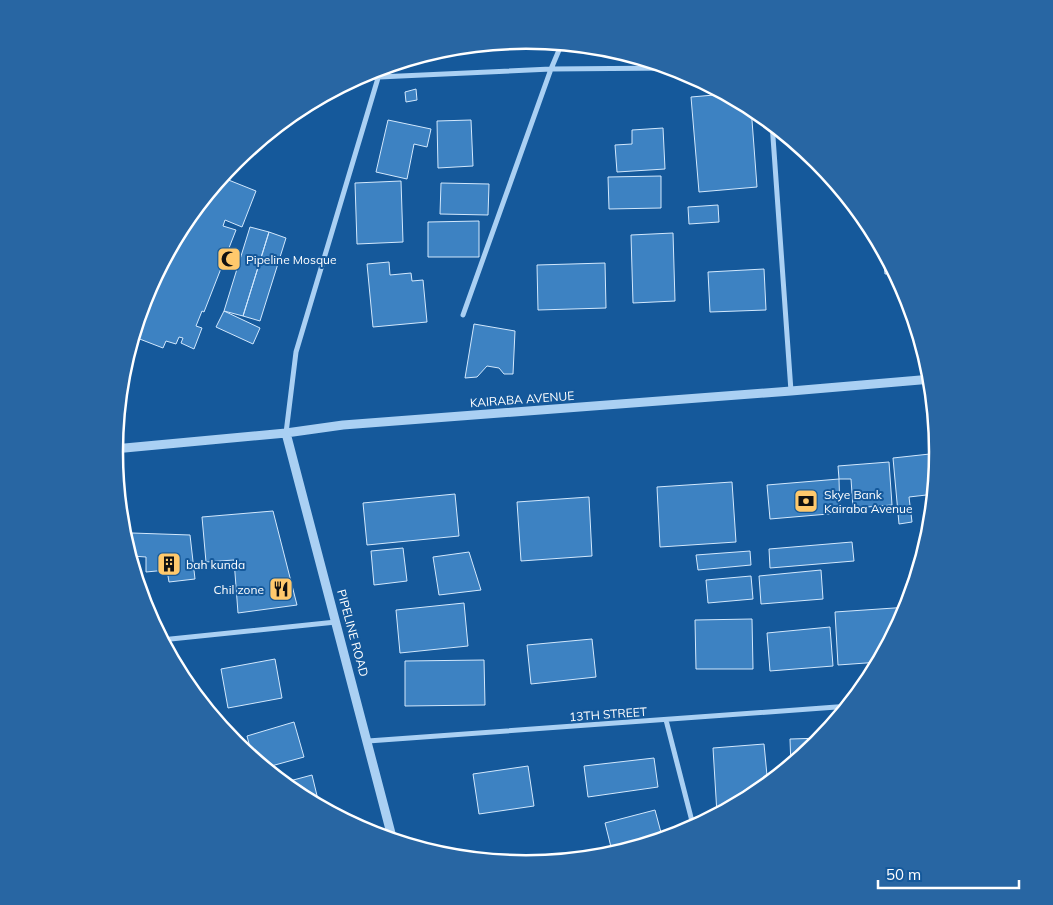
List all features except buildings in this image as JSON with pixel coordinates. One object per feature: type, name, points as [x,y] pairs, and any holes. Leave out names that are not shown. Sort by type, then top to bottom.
[{"type":"street","points":[[463,316],[559,50]]},
{"type":"street","points":[[381,76],[551,69],[650,68]]},
{"type":"street","points":[[286,433],[296,352],[378,77]]},
{"type":"street","points":[[773,133],[791,391]]},
{"type":"street","name":"KAIRABA AVENUE","points":[[123,448],[286,433],[344,425],[923,380]]},
{"type":"street","name":"PIPELINE ROAD","points":[[286,433],[391,833]]},
{"type":"street","points":[[169,639],[337,622]]},
{"type":"street","name":"13TH STREET","points":[[368,741],[840,707]]},
{"type":"street","points":[[666,720],[692,821]]},
{"type":"place","name":"Pipeline Mosque","points":[[229,259]]},
{"type":"place","name":"Skye Bank Kairaba Avenue","points":[[806,501]]},
{"type":"place","name":"bah kunda","points":[[169,564]]},
{"type":"place","name":"Chil zone","points":[[281,589]]}]
